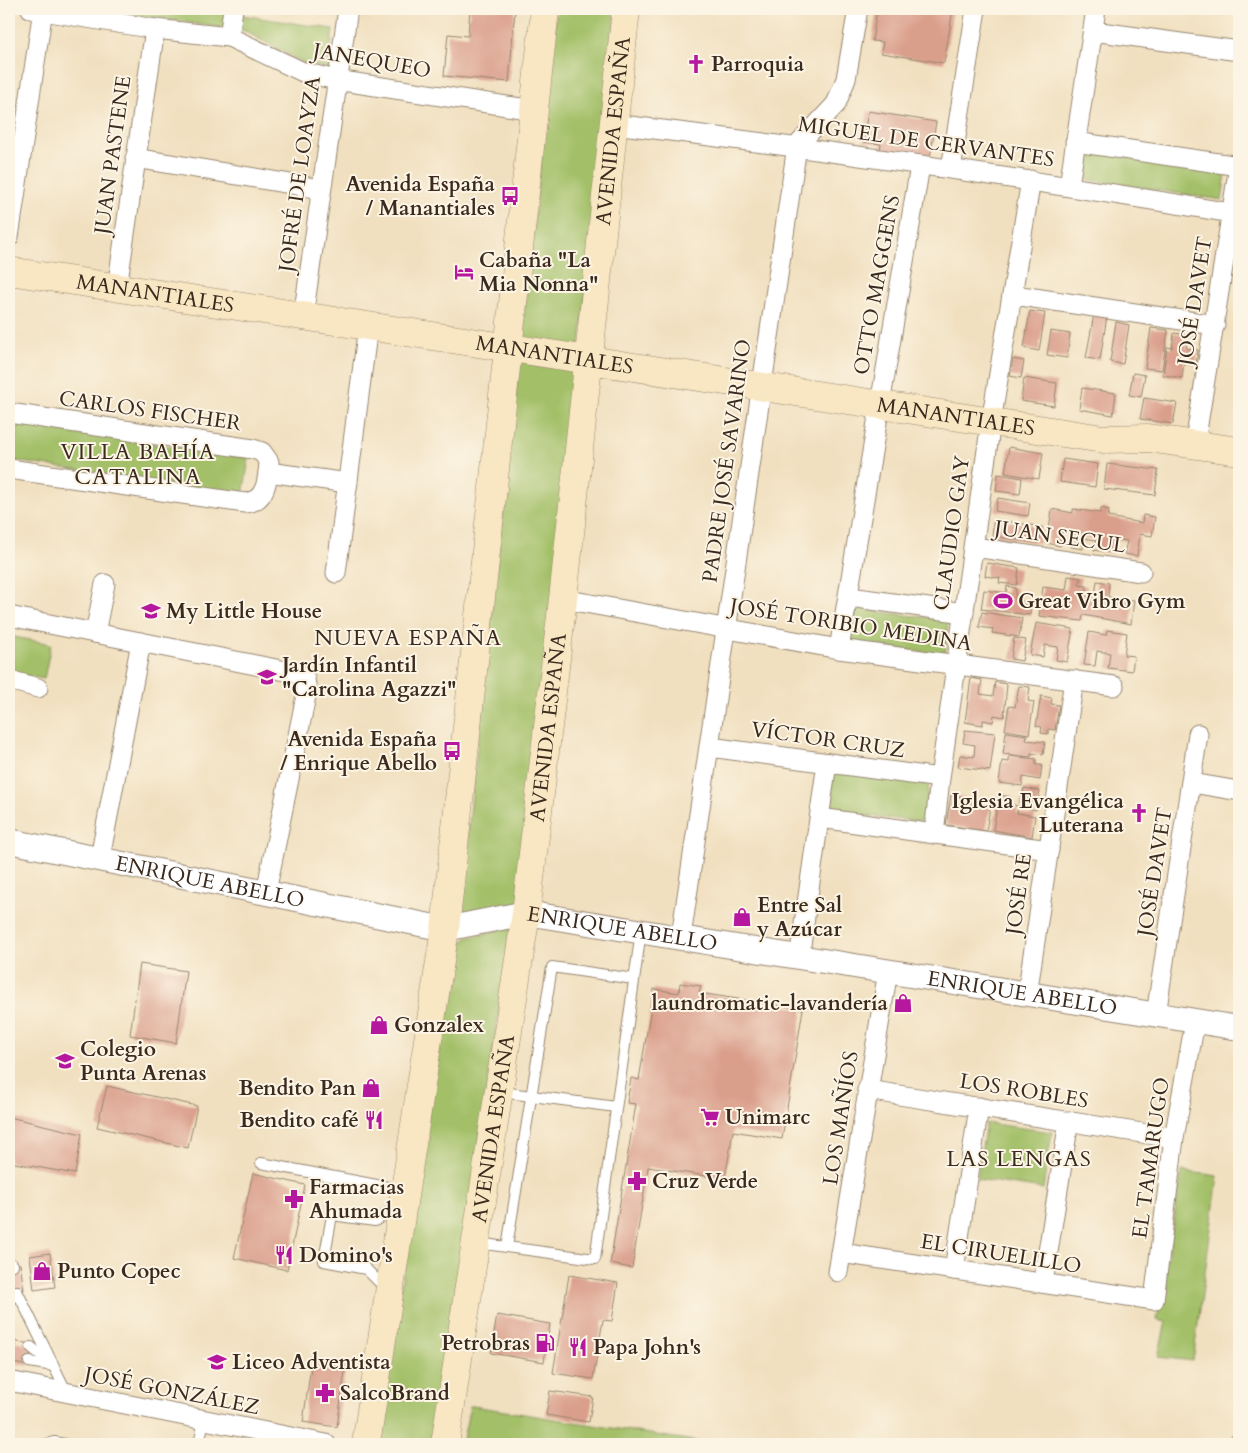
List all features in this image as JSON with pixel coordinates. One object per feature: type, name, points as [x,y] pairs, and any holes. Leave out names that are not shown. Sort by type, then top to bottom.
[{"type":"main road","points":[[366,1444],[445,929],[510,348],[545,9]]},
{"type":"main road","name":"AVENIDA ESPAÑA","points":[[445,1444],[526,913],[563,599],[626,9]]},
{"type":"main road","name":"MANANTIALES","points":[[9,272],[1103,439]]},
{"type":"main road","points":[[1103,439],[1148,438],[1239,450]]},
{"type":"main road","points":[[1103,439],[1139,451],[1239,468]]},
{"type":"street","points":[[9,237],[39,9]]},
{"type":"street","name":"JANEQUEO","points":[[39,9],[155,29],[229,37],[303,72],[336,80],[534,110]]},
{"type":"street","points":[[229,37],[233,9]]},
{"type":"street","name":"JOFRÉ DE LOAYZA","points":[[303,317],[336,80],[348,9]]},
{"type":"street","points":[[797,146],[836,104],[846,79],[858,9]]},
{"type":"street","points":[[951,168],[976,9]]},
{"type":"street","points":[[1068,186],[1096,9]]},
{"type":"street","name":"JUAN PASTENE","points":[[117,288],[155,29]]},
{"type":"street","points":[[1093,30],[1239,51]]},
{"type":"street","name":"MIGUEL DE CERVANTES","points":[[614,124],[797,146],[920,166],[951,168],[1231,213]]},
{"type":"street","points":[[1075,142],[1239,166]]},
{"type":"street","name":"PADRE JOSÉ SAVARINO","points":[[681,937],[797,146]]},
{"type":"street","points":[[135,158],[321,189]]},
{"type":"street","name":"OTTO MAGGENS","points":[[839,649],[850,597],[879,404],[920,166]]},
{"type":"street","name":"JOSÉ DAVET","points":[[1195,443],[1239,166]]},
{"type":"street","name":"CLAUDIO GAY","points":[[934,834],[940,778],[991,422],[1014,294],[1031,180]]},
{"type":"street","points":[[1014,294],[1215,325]]},
{"type":"street","points":[[336,573],[368,326]]},
{"type":"street","name":"CARLOS FISCHER","points":[[9,413],[253,449],[262,452],[268,459],[268,472]]},
{"type":"street","points":[[9,469],[245,503],[255,501],[261,496],[268,472],[348,483]]},
{"type":"street","name":"JUAN SECUL","points":[[974,547],[1141,572]]},
{"type":"street","points":[[95,633],[105,584]]},
{"type":"street","points":[[850,597],[964,613]]},
{"type":"street","name":"JOSÉ TORIBIO MEDINA","points":[[563,599],[839,649],[1114,686]]},
{"type":"street","points":[[9,616],[296,673],[305,679],[308,690],[266,892]]},
{"type":"street","points":[[100,858],[140,642]]},
{"type":"street","points":[[9,680],[38,688]]},
{"type":"street","name":"JOSÉ RE","points":[[1027,995],[1074,680]]},
{"type":"street","name":"JOSÉ DAVET","points":[[1156,1015],[1198,734]]},
{"type":"street","name":"VÍCTOR CRUZ","points":[[710,747],[940,778]]},
{"type":"street","points":[[799,959],[827,763]]},
{"type":"street","points":[[1192,783],[1239,791]]},
{"type":"street","points":[[820,818],[1048,850]]},
{"type":"street","name":"ENRIQUE ABELLO","points":[[9,841],[445,929],[526,913],[681,937],[799,959],[888,971],[1239,1028]]},
{"type":"street","name":"LOS MAÑÍOS","points":[[838,1272],[888,971]]},
{"type":"street","name":"EL TAMARUGO","points":[[1154,1300],[1174,1138],[1195,1022]]},
{"type":"street","name":"LOS ROBLES","points":[[867,1090],[1174,1138]]},
{"type":"street","points":[[954,1270],[979,1107]]},
{"type":"street","points":[[1043,1283],[1068,1121]]},
{"type":"street","name":"EL CIRUELILLO","points":[[841,1253],[1154,1300]]},
{"type":"street","name":"JOSÉ GONZÁLEZ","points":[[9,1381],[326,1444]]},
{"type":"lane","points":[[476,1243],[595,1259],[641,931]]},
{"type":"lane","points":[[507,1247],[552,967],[634,979]]},
{"type":"lane","points":[[499,1092],[616,1107]]},
{"type":"lane","points":[[261,1163],[405,1197]]},
{"type":"lane","points":[[390,1294],[366,1269],[324,1261],[332,1215],[375,1221],[405,1197]]},
{"type":"lane","points":[[9,1303],[17,1291],[67,1393]]},
{"type":"lane","points":[[31,1348],[54,1366]]},
{"type":"lane","points":[[29,1362],[54,1366]]},
{"type":"lane","points":[[199,1444],[204,1420]]},
{"type":"lane","points":[[47,1444],[54,1442],[65,1444]]},
{"type":"green space","points":[[94,9],[202,9],[333,29],[328,69],[303,63],[245,31]]},
{"type":"green space","points":[[557,9],[616,9],[520,906],[459,916]]},
{"type":"green space","points":[[1082,150],[1226,173],[1222,200],[1078,178]]},
{"type":"green space","points":[[11,423],[249,458],[243,495],[9,460]]},
{"type":"green space","points":[[855,609],[948,620],[945,655],[848,642]]},
{"type":"green space","points":[[9,636],[51,644],[44,679],[9,672]]},
{"type":"green space","points":[[833,772],[929,782],[925,822],[829,812]]},
{"type":"green space","points":[[511,927],[435,1444],[383,1444],[378,1435],[454,948],[467,938]]},
{"type":"green space","points":[[986,1123],[1052,1132],[1043,1189],[977,1179]]},
{"type":"green space","points":[[1182,1171],[1218,1176],[1193,1361],[1158,1357],[1166,1322],[1157,1320]]},
{"type":"green space","points":[[470,1406],[473,1406],[713,1444],[462,1444]]},
{"type":"building","points":[[470,9],[515,9],[509,82],[444,76],[448,34],[468,36]]},
{"type":"building","points":[[877,9],[953,9],[944,63],[881,53],[883,42],[872,41]]},
{"type":"building","points":[[868,111],[936,122],[930,158],[880,150],[881,144],[863,142]]},
{"type":"building","points":[[1030,311],[1045,313],[1039,351],[1024,348]]},
{"type":"building","points":[[1094,314],[1107,316],[1100,360],[1086,358]]},
{"type":"building","points":[[1116,322],[1129,325],[1123,364],[1110,362]]},
{"type":"building","points":[[1151,328],[1168,330],[1162,370],[1145,368]]},
{"type":"building","points":[[1051,331],[1070,334],[1067,358],[1047,355]]},
{"type":"building","points":[[1174,333],[1188,335],[1186,348],[1198,350],[1196,364],[1184,362],[1182,378],[1163,375],[1167,347],[1172,348]]},
{"type":"building","points":[[1013,359],[1024,361],[1021,378],[1010,376]]},
{"type":"building","points":[[1133,373],[1145,375],[1141,397],[1129,395]]},
{"type":"building","points":[[1024,378],[1057,383],[1054,406],[1021,401]]},
{"type":"building","points":[[1082,388],[1116,393],[1113,415],[1079,409]]},
{"type":"building","points":[[1144,398],[1177,403],[1173,424],[1140,419]]},
{"type":"building","points":[[1009,447],[1043,453],[1039,479],[1005,473]]},
{"type":"building","points":[[1063,459],[1098,464],[1095,487],[1060,482]]},
{"type":"building","points":[[1107,464],[1158,470],[1155,495],[1104,489]]},
{"type":"building","points":[[998,474],[1022,478],[1020,494],[996,491]]},
{"type":"building","points":[[998,498],[1030,503],[1028,516],[995,511]]},
{"type":"building","points":[[1101,508],[1109,510],[1108,517],[1142,523],[1143,515],[1155,517],[1152,536],[1140,534],[1137,556],[1124,554],[1127,541],[1115,539],[1113,553],[1094,550],[1096,540],[1084,538],[1083,549],[1071,547],[1074,533],[1062,532],[1060,546],[1047,543],[1052,509],[1073,513],[1073,509],[1100,513]]},
{"type":"building","points":[[994,519],[1042,527],[1039,543],[992,536]]},
{"type":"building","points":[[987,563],[1019,568],[1017,585],[999,583],[1000,578],[985,576]]},
{"type":"building","points":[[1068,576],[1081,578],[1079,585],[1087,586],[1086,593],[1095,595],[1097,581],[1109,583],[1108,597],[1134,600],[1131,624],[1083,615],[1082,621],[1039,616],[1043,587],[1066,590]]},
{"type":"building","name":"Great Vibro Gym","points":[[1007,586],[1016,588],[1015,600],[1031,602],[1030,615],[981,609],[984,590],[1006,593]]},
{"type":"building","points":[[982,612],[1022,618],[1019,637],[992,633],[993,629],[979,627]]},
{"type":"building","points":[[1036,623],[1073,629],[1067,662],[1056,660],[1058,647],[1045,645],[1043,657],[1030,655]]},
{"type":"building","points":[[1107,630],[1127,633],[1124,655],[1134,656],[1132,671],[1108,668],[1110,653],[1097,651],[1095,666],[1084,665],[1089,632],[1106,635]]},
{"type":"building","points":[[1014,638],[1026,640],[1022,661],[1011,659]]},
{"type":"building","points":[[971,678],[982,680],[980,694],[993,696],[995,682],[1007,684],[1004,717],[994,715],[993,722],[983,720],[983,725],[965,722]]},
{"type":"building","points":[[1019,686],[1030,687],[1028,701],[1034,702],[1029,734],[1005,730],[1009,706],[1015,707]]},
{"type":"building","points":[[1041,696],[1052,698],[1051,704],[1059,705],[1055,730],[1048,729],[1048,734],[1041,733],[1042,727],[1036,726]]},
{"type":"building","points":[[965,730],[995,733],[990,771],[958,767],[960,755],[974,757],[975,745],[963,743]]},
{"type":"building","points":[[1006,732],[1027,735],[1026,740],[1045,742],[1043,755],[1031,753],[1031,757],[1003,754]]},
{"type":"building","points":[[1009,756],[1036,759],[1036,765],[1042,765],[1040,780],[1023,777],[1022,786],[999,783],[1002,761],[1009,762]]},
{"type":"building","points":[[1024,788],[1040,791],[1036,810],[1020,807]]},
{"type":"building","points":[[951,795],[991,802],[986,831],[946,825]]},
{"type":"building","points":[[999,795],[1011,797],[1010,805],[1018,806],[1017,813],[1035,816],[1032,837],[993,830]]},
{"type":"building","points":[[140,964],[186,971],[176,1043],[130,1035]]},
{"type":"building","name":"Unimarc","points":[[680,983],[701,986],[699,993],[803,1009],[782,1139],[733,1131],[725,1179],[648,1167],[632,1268],[610,1264],[636,1104],[627,1103],[631,1078],[639,1080],[654,989],[679,993]]},
{"type":"building","points":[[107,1086],[197,1106],[188,1148],[97,1127]]},
{"type":"building","points":[[9,1117],[82,1134],[75,1174],[9,1162]]},
{"type":"building","points":[[253,1173],[305,1185],[287,1270],[234,1258]]},
{"type":"building","name":"Punto Copec","points":[[50,1253],[55,1287],[34,1290],[30,1256]]},
{"type":"building","points":[[20,1264],[24,1290],[9,1292],[9,1265]]},
{"type":"building","name":"Papa John's","points":[[569,1275],[618,1283],[612,1321],[603,1320],[593,1379],[553,1373]]},
{"type":"building","points":[[497,1315],[550,1324],[544,1362],[491,1353]]},
{"type":"building","points":[[11,1341],[32,1344],[28,1366],[9,1362]]},
{"type":"building","name":"SalcoBrand","points":[[312,1359],[346,1364],[337,1427],[303,1422]]},
{"type":"building","points":[[550,1391],[593,1397],[589,1422],[546,1415]]},
{"type":"place","name":"Parroquia","points":[[696,64]]},
{"type":"place","name":"Avenida España / Manantiales","points":[[510,196]]},
{"type":"place","name":"Cabaña \"La Mia Nonna\"","points":[[464,272]]},
{"type":"place","name":"Great Vibro Gym","points":[[1003,601]]},
{"type":"place","name":"My Little House","points":[[151,611]]},
{"type":"place","name":"Jardín Infantil \"Carolina Agazzi\"","points":[[267,677]]},
{"type":"place","name":"Avenida España / Enrique Abello","points":[[452,751]]},
{"type":"place","name":"Iglesia Evangélica Luterana","points":[[1139,813]]},
{"type":"place","name":"Entre Sal y Azúcar","points":[[742,917]]},
{"type":"place","name":"laundromatic-lavandería","points":[[903,1003]]},
{"type":"place","name":"Gonzalex","points":[[379,1025]]},
{"type":"place","name":"Colegio Punta Arenas","points":[[65,1061]]},
{"type":"place","name":"Bendito Pan","points":[[371,1088]]},
{"type":"place","name":"Unimarc","points":[[710,1117]]},
{"type":"place","name":"Bendito café","points":[[374,1120]]},
{"type":"place","name":"Cruz Verde","points":[[637,1181]]},
{"type":"place","name":"Farmacias Ahumada","points":[[294,1199]]},
{"type":"place","name":"Domino's","points":[[284,1255]]},
{"type":"place","name":"Punto Copec","points":[[42,1271]]},
{"type":"place","name":"Petrobras","points":[[545,1343]]},
{"type":"place","name":"Papa John's","points":[[578,1347]]},
{"type":"place","name":"Liceo Adventista","points":[[217,1362]]},
{"type":"place","name":"SalcoBrand","points":[[325,1393]]},
{"type":"district","name":"VILLA BAHÍA CATALINA","points":[[138,465]]},
{"type":"district","name":"NUEVA ESPAÑA","points":[[408,638]]},
{"type":"district","name":"LAS LENGAS","points":[[1019,1159]]}]
